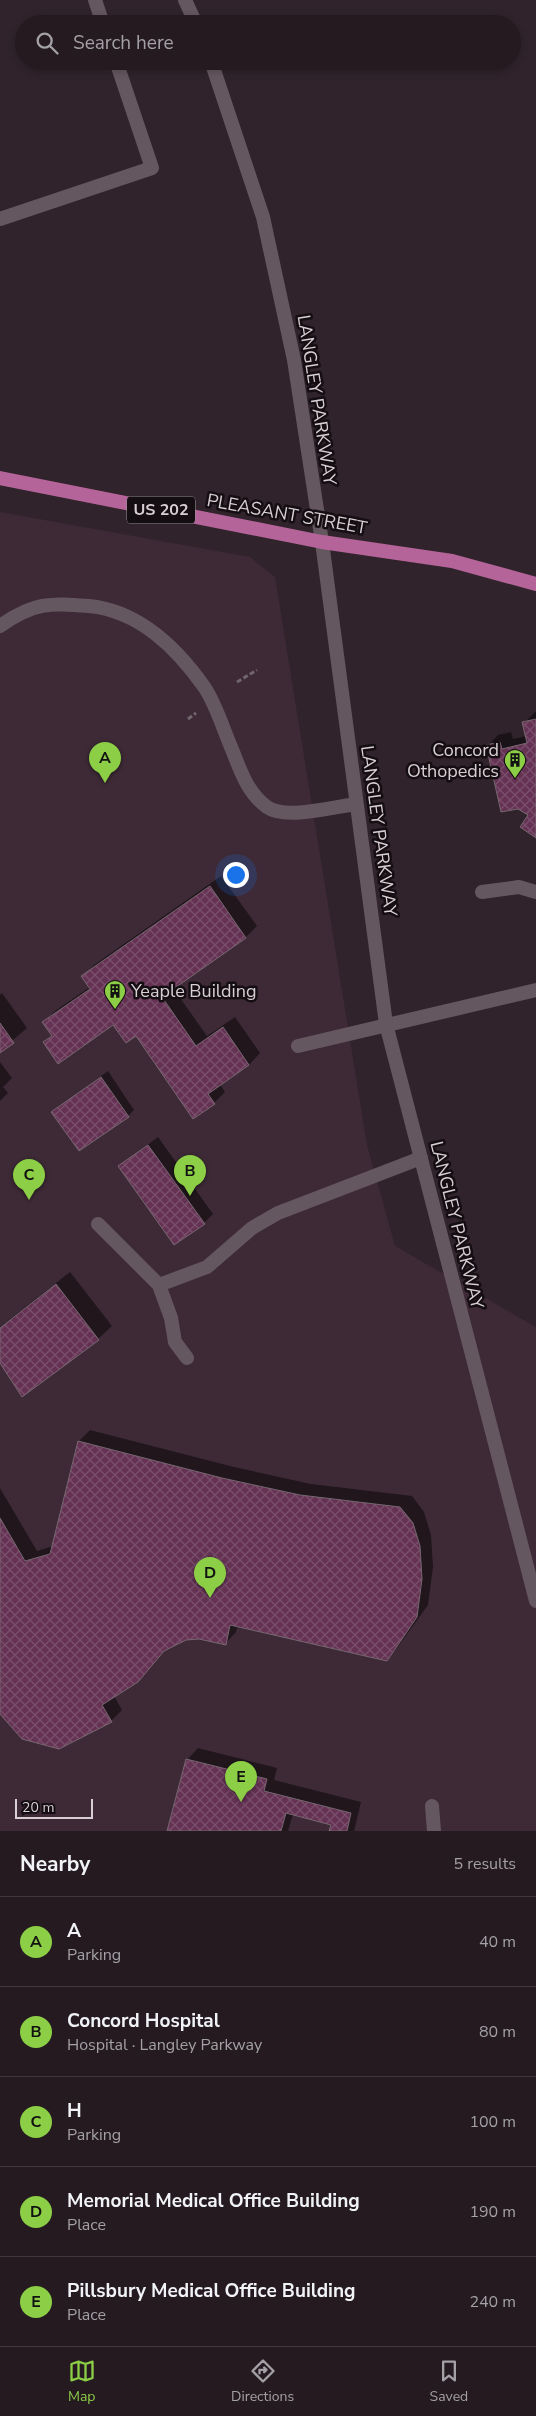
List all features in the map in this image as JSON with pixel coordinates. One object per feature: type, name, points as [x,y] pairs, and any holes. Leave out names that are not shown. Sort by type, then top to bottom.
[{"type":"main road","name":"PLEASANT STREET","points":[[0,478],[322,542],[452,561],[536,584]]},
{"type":"street","points":[[96,0],[101,15]]},
{"type":"street","points":[[185,0],[192,15]]},
{"type":"street","points":[[0,218],[152,168],[119,70]]},
{"type":"street","name":"LANGLEY PARKWAY","points":[[214,70],[263,218],[294,360],[322,542],[386,1024],[536,1601]]},
{"type":"street","points":[[0,626],[19,612],[51,603],[103,607],[138,621],[162,637],[206,689],[251,793],[269,808],[286,814],[356,804]]},
{"type":"street","points":[[482,892],[519,887],[536,892]]},
{"type":"street","points":[[298,1046],[536,990]]},
{"type":"street","points":[[159,1285],[207,1267],[252,1228],[278,1213],[421,1158]]},
{"type":"street","points":[[98,1224],[159,1285],[172,1318],[175,1342],[187,1358]]},
{"type":"street","points":[[432,1806],[434,1831]]},
{"type":"path","points":[[237,682],[257,670]]},
{"type":"path","points":[[188,718],[199,710]]},
{"type":"shaded area","points":[[0,512],[250,557],[275,577],[367,1145],[395,1246],[536,1327],[536,1831],[0,1831]]},
{"type":"building","name":"Concord Othopedics","points":[[536,719],[536,838],[520,827],[528,815],[518,809],[501,812],[486,745],[500,742],[502,749],[527,743],[522,722]]},
{"type":"building","name":"Yeaple Building","points":[[210,886],[246,938],[162,997],[196,1046],[223,1027],[249,1065],[208,1094],[215,1104],[193,1119],[136,1036],[126,1043],[113,1025],[58,1064],[43,1042],[52,1036],[42,1022],[90,989],[81,976]]},
{"type":"building","points":[[0,1023],[14,1043],[0,1053]]},
{"type":"building","points":[[101,1077],[129,1117],[79,1151],[51,1112]]},
{"type":"building","points":[[148,1145],[205,1224],[174,1245],[118,1166]]},
{"type":"building","points":[[56,1284],[99,1340],[22,1397],[0,1363],[0,1328]]},
{"type":"building","points":[[78,1441],[222,1478],[300,1495],[400,1507],[413,1523],[420,1546],[422,1579],[417,1617],[387,1661],[230,1625],[226,1645],[199,1639],[186,1640],[164,1651],[138,1682],[102,1705],[112,1722],[59,1749],[22,1739],[0,1714],[0,1518],[25,1561],[50,1554]]},
{"type":"building","points":[[186,1759],[267,1779],[264,1791],[351,1813],[347,1831],[329,1831],[331,1825],[286,1813],[281,1831],[167,1831]]},
{"type":"place","name":"Concord Othopedics","points":[[515,779]]},
{"type":"place","name":"A","points":[[105,783]]},
{"type":"place","name":"Yeaple Building","points":[[115,1010]]},
{"type":"place","name":"Concord Hospital","points":[[190,1196]]},
{"type":"place","name":"H","points":[[29,1200]]},
{"type":"place","name":"Memorial Medical Office Building","points":[[210,1598]]},
{"type":"place","name":"Pillsbury Medical Office Building","points":[[241,1802]]}]
